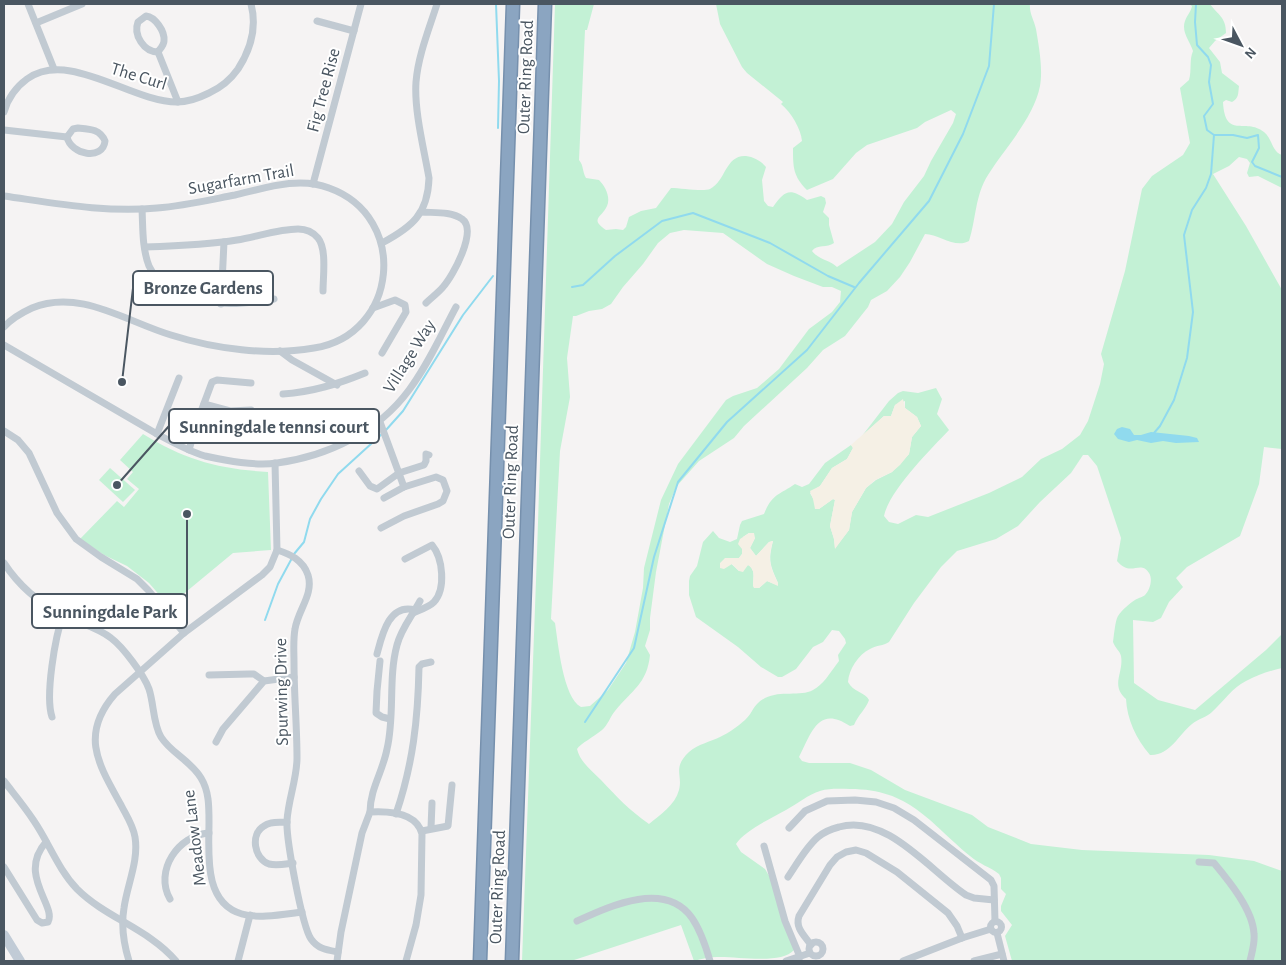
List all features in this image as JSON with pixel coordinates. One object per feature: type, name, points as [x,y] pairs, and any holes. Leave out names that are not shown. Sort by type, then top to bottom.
[{"type":"highway","name":"Outer Ring Road","points":[[480,961],[513,4]]},
{"type":"highway","name":"Outer Ring Road","points":[[512,961],[545,4]]},
{"type":"main road","points":[[4,935],[20,961]]},
{"type":"street","points":[[28,4],[54,69]]},
{"type":"street","points":[[36,23],[82,4]]},
{"type":"street","name":"The Curl","points":[[4,112],[6,103],[21,83],[37,73],[54,69],[74,71],[148,97],[178,102],[192,100],[216,90],[237,71],[250,45],[253,32],[251,4]]},
{"type":"street","name":"Fig Tree Rise","points":[[313,184],[361,4]]},
{"type":"street","points":[[382,243],[405,230],[421,212],[426,202],[429,178],[416,96],[416,80],[420,58],[437,4]]},
{"type":"street","points":[[150,16],[156,22],[164,41],[158,52],[148,50],[141,42],[136,26],[141,18],[150,16]]},
{"type":"street","points":[[317,21],[354,31]]},
{"type":"street","points":[[158,52],[178,102]]},
{"type":"street","points":[[78,128],[96,130],[105,141],[104,146],[98,153],[93,154],[76,150],[68,144],[67,137],[73,129],[78,128]]},
{"type":"street","points":[[4,130],[67,137]]},
{"type":"street","name":"Sugarfarm Trail","points":[[4,196],[99,208],[142,209],[197,203],[288,184],[313,184],[328,187],[351,199],[370,219],[382,243],[384,261],[382,287],[373,308],[357,327],[334,343],[315,348],[280,351],[248,350],[210,345],[171,336],[98,308],[61,301],[39,305],[24,312],[13,318],[4,328]]},
{"type":"street","points":[[142,209],[145,247],[149,266],[153,275],[162,282],[192,297],[221,304],[245,304],[274,299]]},
{"type":"street","points":[[421,212],[453,214],[467,223],[468,229],[464,247],[450,278],[426,303]]},
{"type":"street","points":[[145,247],[224,242],[296,229],[306,230],[313,233],[323,247],[322,291]]},
{"type":"street","points":[[221,304],[224,242]]},
{"type":"street","points":[[373,308],[395,300],[405,304],[406,312],[382,352]]},
{"type":"street","name":"Village Way","points":[[4,345],[157,434],[189,450],[229,460],[249,463],[275,463],[304,458],[332,448],[352,439],[380,422],[410,389],[456,307]]},
{"type":"street","points":[[280,351],[292,360],[336,384]]},
{"type":"street","points":[[283,394],[303,393],[336,384],[365,373]]},
{"type":"street","points":[[157,434],[179,378]]},
{"type":"street","points":[[189,450],[209,386],[214,380],[250,383]]},
{"type":"street","points":[[204,404],[230,411],[251,410]]},
{"type":"street","points":[[380,422],[404,487]]},
{"type":"street","points":[[4,431],[18,440],[29,453],[57,513],[76,539],[100,557],[137,579],[184,633]]},
{"type":"street","points":[[359,471],[370,486],[377,489],[399,474],[424,465],[426,454],[429,455]]},
{"type":"street","points":[[129,961],[124,938],[123,911],[136,854],[135,839],[131,824],[100,767],[97,756],[96,732],[99,720],[108,702],[139,672],[184,633],[270,567],[277,550],[275,463]]},
{"type":"street","points":[[381,528],[404,516],[438,504],[443,501],[447,491],[443,480],[436,477],[404,487],[384,498]]},
{"type":"street","points":[[390,719],[376,714],[378,658],[382,635],[394,614],[404,608],[414,612],[431,604],[439,595],[442,566],[439,553],[432,545],[405,559]]},
{"type":"street","name":"Spurwing Drive","points":[[277,550],[298,560],[304,566],[309,580],[307,599],[295,629],[294,677],[297,760],[287,822],[293,863],[302,912],[311,940],[322,949],[338,952]]},
{"type":"street","name":"Meadow Lane","points":[[4,563],[30,594],[44,605],[112,638],[139,672],[149,690],[161,736],[196,771],[205,785],[209,804],[212,881],[218,898],[233,910],[250,915],[302,912]]},
{"type":"street","points":[[337,961],[360,841],[370,812],[372,795],[388,748],[397,645],[420,601]]},
{"type":"street","points":[[52,717],[49,704],[55,642],[63,615]]},
{"type":"street","points":[[396,814],[413,753],[419,705],[419,667],[430,662]]},
{"type":"street","points":[[209,675],[254,674],[264,681]]},
{"type":"street","points":[[216,742],[223,729],[264,681],[294,677]]},
{"type":"street","points":[[4,781],[34,821],[69,880],[78,890],[123,922],[152,939],[176,961]]},
{"type":"street","points":[[422,831],[448,826],[452,785]]},
{"type":"street","points":[[789,828],[805,811],[827,801],[855,800],[876,802],[894,808],[914,820],[991,880],[994,886],[995,921],[991,925],[1003,958],[974,961]]},
{"type":"street","points":[[431,828],[432,802]]},
{"type":"street","points":[[370,812],[396,814],[409,818],[422,831],[421,895],[416,925],[406,961]]},
{"type":"street","points":[[287,822],[265,824],[260,828],[256,841],[256,850],[259,857],[270,864],[293,863]]},
{"type":"street","points":[[788,877],[810,846],[824,832],[846,825],[867,826],[888,834],[966,895],[974,898],[994,900]]},
{"type":"street","points":[[170,899],[165,882],[172,856],[185,841],[200,834],[209,833]]},
{"type":"street","points":[[4,867],[37,920],[42,923],[48,922],[50,914],[36,880],[35,871],[37,855],[46,842]]},
{"type":"street","points":[[764,846],[785,921],[800,956]]},
{"type":"street","points":[[811,944],[799,930],[797,922],[799,916],[830,865],[846,852],[856,850],[866,853],[897,872],[948,913],[958,926],[962,938]]},
{"type":"street","points":[[1199,862],[1214,863],[1232,885],[1250,918],[1254,933],[1250,961]]},
{"type":"street","points":[[577,921],[611,905],[634,899],[655,899],[671,902],[682,908],[692,917],[710,961]]},
{"type":"street","points":[[238,961],[250,915]]},
{"type":"street","points":[[903,961],[962,938],[994,931]]},
{"type":"street","points":[[810,953],[820,959],[824,952],[822,944],[816,942],[811,944]]},
{"type":"street","points":[[810,953],[811,944]]},
{"type":"street","points":[[786,961],[810,953]]},
{"type":"green space","points":[[555,4],[594,4],[587,30],[585,30],[579,160],[586,178],[599,180],[607,192],[607,206],[598,218],[598,223],[601,226],[606,230],[623,230],[629,217],[641,211],[656,208],[671,188],[710,189],[734,160],[739,157],[752,157],[766,167],[762,180],[764,201],[768,206],[773,207],[781,197],[792,192],[807,200],[821,196],[825,198],[826,203],[823,212],[829,218],[834,243],[812,251],[837,267],[875,242],[892,224],[904,202],[924,176],[956,114],[951,110],[925,122],[917,128],[867,145],[856,153],[833,179],[807,190],[796,176],[794,166],[793,148],[802,141],[798,126],[781,104],[783,102],[742,67],[720,24],[716,4],[1030,4],[1040,58],[1041,79],[1037,98],[1018,133],[984,183],[978,199],[969,241],[958,243],[925,234],[900,277],[887,291],[871,300],[868,307],[845,336],[823,350],[807,368],[744,426],[734,438],[699,461],[676,487],[669,504],[656,572],[650,630],[645,646],[650,655],[646,673],[638,686],[615,711],[604,728],[577,749],[590,770],[635,814],[649,824],[667,809],[677,795],[680,785],[679,767],[689,752],[733,729],[745,720],[755,706],[765,698],[777,694],[808,692],[817,688],[839,661],[838,655],[846,643],[839,631],[832,630],[823,642],[813,647],[796,669],[782,677],[778,677],[761,667],[738,647],[696,617],[689,595],[689,581],[697,566],[703,542],[713,531],[719,538],[730,542],[737,539],[742,521],[764,514],[773,499],[795,484],[802,487],[809,484],[825,463],[851,445],[853,448],[847,459],[832,468],[820,486],[810,493],[819,509],[833,499],[835,500],[830,526],[835,548],[849,530],[852,512],[866,488],[876,480],[892,472],[909,454],[912,437],[921,426],[917,417],[905,408],[905,401],[895,405],[891,416],[884,416],[862,436],[889,401],[903,391],[918,393],[936,388],[942,399],[937,414],[949,430],[911,471],[894,495],[887,506],[884,516],[889,522],[898,524],[916,515],[928,517],[989,493],[1022,477],[1041,459],[1062,449],[1080,435],[1088,421],[1100,384],[1104,364],[1101,354],[1125,271],[1142,189],[1152,176],[1183,155],[1190,143],[1180,88],[1189,80],[1193,51],[1184,29],[1185,21],[1192,6],[1189,4],[1210,4],[1221,17],[1225,23],[1226,33],[1209,48],[1220,62],[1222,73],[1239,86],[1236,99],[1232,102],[1226,100],[1223,102],[1228,121],[1237,126],[1250,126],[1264,132],[1276,151],[1282,155],[1282,188],[1258,176],[1249,177],[1247,173],[1250,163],[1247,159],[1239,157],[1229,166],[1213,174],[1246,226],[1282,290],[1282,449],[1264,447],[1259,484],[1240,536],[1187,567],[1176,578],[1183,587],[1169,602],[1161,618],[1153,622],[1133,620],[1134,683],[1158,700],[1195,710],[1266,650],[1282,634],[1282,668],[1259,675],[1241,684],[1210,714],[1187,728],[1169,748],[1163,752],[1150,755],[1133,729],[1126,699],[1119,689],[1121,656],[1113,642],[1118,616],[1130,603],[1147,593],[1151,578],[1146,569],[1127,568],[1117,561],[1121,538],[1097,466],[1088,455],[1083,455],[1071,473],[1018,526],[996,539],[957,551],[941,567],[914,603],[889,642],[866,652],[852,667],[848,682],[869,700],[854,725],[850,726],[830,718],[823,720],[812,731],[799,757],[802,761],[809,763],[850,763],[871,770],[905,790],[972,815],[988,827],[1031,844],[1082,850],[1209,855],[1254,861],[1282,871],[1282,961],[1012,961],[1005,936],[1012,925],[1001,911],[1006,894],[1001,889],[999,874],[973,859],[930,820],[904,801],[871,790],[832,789],[812,794],[752,829],[736,844],[741,852],[765,869],[771,879],[794,950],[788,955],[769,959],[714,957],[694,961],[681,925],[571,961],[522,961]],"holes":[[[684,230],[723,233],[767,264],[823,287],[832,287],[841,291],[840,302],[832,312],[809,329],[779,369],[757,388],[726,400],[678,464],[661,500],[644,568],[643,588],[635,632],[626,663],[608,690],[590,706],[581,707],[575,702],[570,693],[562,669],[555,623],[551,619],[560,451],[570,397],[567,358],[573,316],[602,309],[611,304],[658,243],[670,233]],[[749,533],[755,538],[750,548],[756,556],[769,542],[773,541],[771,563],[777,585],[767,581],[759,588],[753,586],[754,574],[751,567],[748,565],[739,571],[725,558],[739,558],[742,554],[743,537]]]},
{"type":"green space","points":[[143,434],[188,457],[203,462],[250,471],[268,472],[271,550],[233,553],[169,606],[149,583],[127,566],[104,555],[80,539],[117,501],[124,507],[139,489],[127,479],[133,472],[120,460]]},
{"type":"green space","points":[[110,468],[135,490],[123,502],[99,480]]},
{"type":"sand","points":[[903,399],[905,408],[917,417],[921,426],[912,437],[909,454],[892,472],[875,480],[866,488],[852,512],[849,530],[835,549],[830,526],[835,500],[833,499],[819,509],[815,509],[810,491],[820,486],[832,468],[847,459],[853,448],[851,445],[884,416],[891,416],[895,405]]},
{"type":"sand","points":[[749,533],[754,533],[755,538],[750,548],[756,556],[769,542],[773,541],[770,563],[778,586],[767,581],[759,588],[754,588],[753,572],[748,565],[743,572],[739,571],[732,564],[724,569],[720,568],[720,563],[725,558],[739,558],[742,554],[742,549],[738,544],[740,539]]},
{"type":"water","points":[[1122,427],[1130,429],[1134,435],[1151,432],[1189,436],[1197,438],[1199,442],[1176,443],[1163,441],[1151,443],[1137,440],[1129,442],[1118,439],[1114,434],[1117,429]]},
{"type":"waterway","points":[[496,4],[499,81],[498,128]]},
{"type":"waterway","points":[[585,722],[634,648],[654,557],[678,482],[727,422],[807,350],[859,283],[929,201],[963,134],[989,66],[994,4]]},
{"type":"waterway","points":[[1196,4],[1197,45],[1208,57],[1211,65],[1209,82],[1213,104],[1204,116],[1207,130],[1214,135],[1233,135],[1247,138],[1258,135],[1259,148],[1252,162],[1255,166],[1282,177]]},
{"type":"waterway","points":[[1154,433],[1160,426],[1174,400],[1187,358],[1193,312],[1184,235],[1192,210],[1206,188],[1211,174],[1214,135]]},
{"type":"waterway","points":[[572,287],[583,285],[615,256],[662,221],[693,213],[770,243],[828,276],[854,287]]},
{"type":"waterway","points":[[386,430],[403,411],[463,315],[493,276]]},
{"type":"waterway","points":[[294,554],[304,542],[310,519],[338,474],[383,433]]},
{"type":"waterway","points":[[265,620],[278,584],[292,558]]},
{"type":"place","name":"Bronze Gardens","points":[[122,382]]},
{"type":"place","name":"Sunningdale tennsi court","points":[[117,485]]},
{"type":"place","name":"Sunningdale Park","points":[[187,514]]}]
